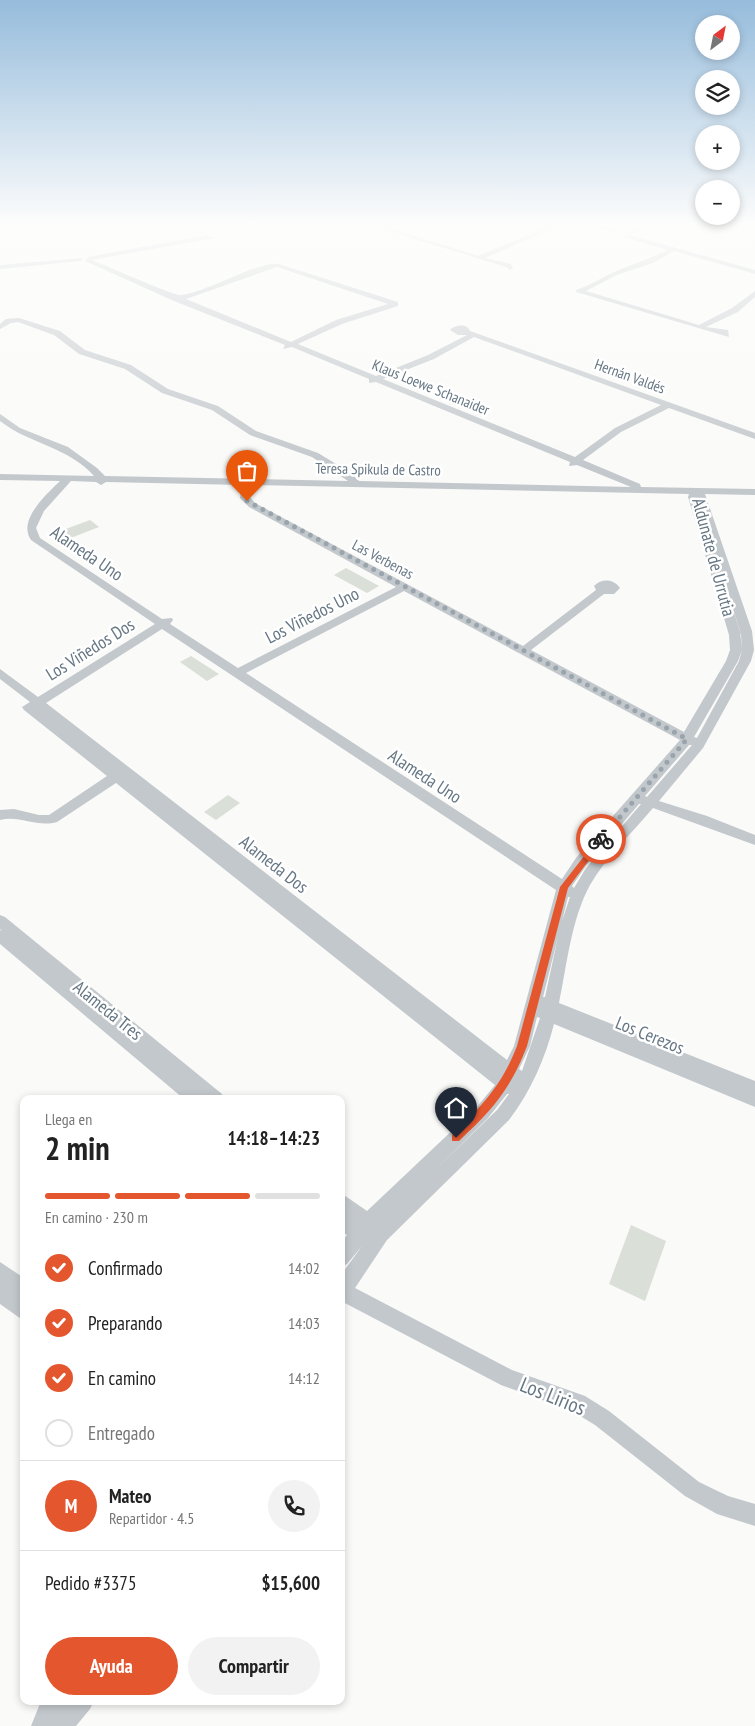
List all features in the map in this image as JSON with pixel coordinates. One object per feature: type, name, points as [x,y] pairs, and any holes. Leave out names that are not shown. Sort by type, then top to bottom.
[{"type":"street","name":"Klaus Loewe Schanaider","points":[[191,307],[646,493]]},
{"type":"street","points":[[288,346],[374,307]]},
{"type":"street","points":[[634,307],[716,332]]},
{"type":"street","points":[[700,327],[731,312],[738,307]]},
{"type":"street","points":[[0,327],[8,321],[21,320],[57,333],[86,354],[132,369],[165,391],[215,408],[253,433],[312,453],[358,487]]},
{"type":"street","name":"Hernán Valdés","points":[[373,381],[427,359],[470,333],[552,362],[561,370],[582,374],[755,436]]},
{"type":"street","name":"Hernán Valdés","points":[[573,463],[618,430],[668,405]]},
{"type":"street","points":[[0,417],[17,430],[65,448],[97,472],[101,482]]},
{"type":"street","name":"Klaus Loewe Schanaider","points":[[573,463],[602,479],[607,492]]},
{"type":"street","name":"Teresa Spikula de Castro","points":[[0,477],[65,483]]},
{"type":"street","name":"Teresa Spikula de Castro","points":[[0,484],[101,482],[607,492],[755,498]]},
{"type":"street","name":"Alameda Uno","points":[[65,483],[32,523],[31,532],[35,539],[165,621],[578,892]]},
{"type":"street","name":"Las Verbenas","points":[[246,485],[245,498],[252,505],[693,742]]},
{"type":"street","name":"Teresa Spikula de Castro","points":[[697,495],[755,492]]},
{"type":"street","name":"Aldunate de Urrutia","points":[[345,1285],[370,1233],[482,1113],[508,1078],[522,1046],[532,1003],[566,884],[643,801],[693,742],[742,668],[746,651],[744,624],[697,495]]},
{"type":"street","name":"Los Viñedos Uno","points":[[238,670],[401,585]]},
{"type":"street","points":[[524,650],[602,591]]},
{"type":"street","name":"Los Viñedos Dos","points":[[34,705],[165,621]]},
{"type":"street","name":"Alameda Dos","points":[[0,673],[34,705],[523,1088]]},
{"type":"street","name":"Alameda Dos","points":[[0,684],[34,705]]},
{"type":"street","points":[[0,815],[15,812],[42,820],[52,819],[120,773]]},
{"type":"street","points":[[643,801],[702,819],[755,840]]},
{"type":"street","name":"Aldunate de Urrutia","points":[[345,1255],[496,1122],[523,1088],[536,1058],[578,892],[643,801]]},
{"type":"street","name":"Alameda Tres","points":[[0,921],[211,1095]]},
{"type":"street","name":"Alameda Tres","points":[[0,936],[191,1095]]},
{"type":"street","name":"Los Cerezos","points":[[532,1003],[755,1088]]},
{"type":"street","name":"Los Cerezos","points":[[548,1009],[755,1100]]},
{"type":"street","points":[[345,1205],[370,1233]]},
{"type":"street","points":[[345,1221],[370,1233]]},
{"type":"street","points":[[0,1271],[20,1287]]},
{"type":"street","points":[[0,1292],[20,1309]]},
{"type":"street","name":"Los Lirios","points":[[345,1293],[508,1378],[578,1403],[602,1418],[692,1489],[724,1506],[755,1514]]},
{"type":"street","points":[[43,1726],[51,1705]]},
{"type":"street","points":[[61,1726],[79,1705]]},
{"type":"shaded area","points":[[90,520],[99,527],[63,541],[55,533]]},
{"type":"shaded area","points":[[346,568],[379,586],[367,593],[334,575]]},
{"type":"shaded area","points":[[191,656],[219,674],[207,681],[180,662]]},
{"type":"shaded area","points":[[228,795],[240,803],[216,820],[204,812]]},
{"type":"shaded area","points":[[631,1225],[666,1241],[645,1301],[609,1284]]},
{"type":"way so far","points":[[247,501],[687,739],[601,839]]},
{"type":"route","points":[[456,1138],[488,1107],[500,1092],[515,1065],[522,1046],[531,1006],[564,887],[581,862],[601,839]]}]
